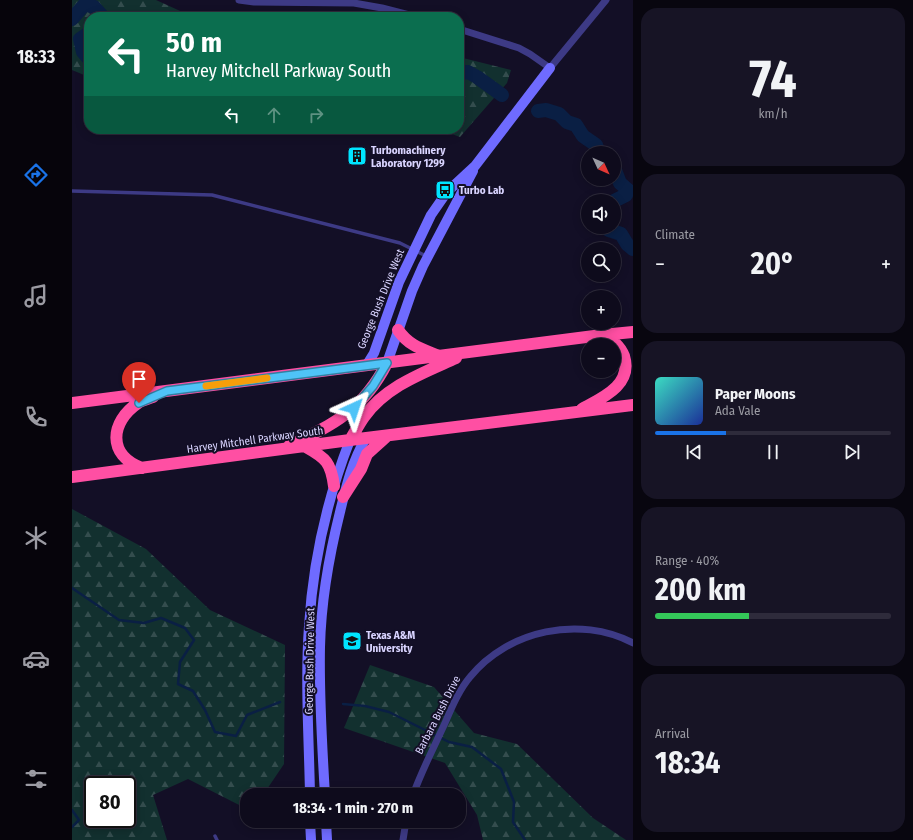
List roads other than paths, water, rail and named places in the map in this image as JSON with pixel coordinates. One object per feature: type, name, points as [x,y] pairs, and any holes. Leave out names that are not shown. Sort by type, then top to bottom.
[{"type":"highway","points":[[398,330],[408,342],[440,356]]},
{"type":"highway","points":[[72,404],[633,332]]},
{"type":"highway","points":[[578,411],[613,392],[621,383],[626,374],[627,362],[622,351],[615,342],[602,335]]},
{"type":"highway","points":[[350,440],[365,416],[384,396],[408,380],[470,352]]},
{"type":"highway","points":[[278,450],[319,431],[338,420],[354,408],[373,386],[387,363]]},
{"type":"highway","points":[[142,468],[131,464],[121,452],[116,435],[119,424],[139,403],[167,391]]},
{"type":"highway","name":"Harvey Mitchell Parkway South","points":[[72,477],[350,440],[633,405]]},
{"type":"highway","points":[[344,497],[361,469],[367,454],[387,436]]},
{"type":"highway","points":[[306,447],[317,453],[326,462],[332,471],[334,486]]},
{"type":"main road","name":"George Bush Drive West","points":[[366,366],[374,353],[399,282],[431,215],[447,192],[475,166],[550,68]]},
{"type":"main road","name":"George Bush Drive West","points":[[387,363],[412,291],[427,257],[475,166]]},
{"type":"main road","name":"George Bush Drive West","points":[[325,788],[320,700],[320,646],[325,585],[334,534],[344,497],[358,450],[366,438]]},
{"type":"main road","name":"George Bush Drive West","points":[[310,788],[307,696],[309,626],[317,560],[329,502],[350,440]]},
{"type":"main road","points":[[310,828],[311,840]]},
{"type":"main road","points":[[326,828],[327,840]]},
{"type":"street","points":[[239,0],[254,2],[354,3],[398,12]]},
{"type":"street","name":"George Bush Drive West","points":[[550,68],[606,0]]},
{"type":"street","points":[[464,31],[519,48],[550,68]]},
{"type":"street","name":"Barbara Bush Drive","points":[[416,788],[459,693],[470,677],[489,659],[516,642],[539,634],[557,630],[594,630],[615,635],[633,643]]},
{"type":"street","points":[[403,840],[405,828]]},
{"type":"lane","points":[[72,191],[212,195],[400,244],[427,257]]},
{"type":"waterway","points":[[72,19],[85,4],[94,7],[98,12]]},
{"type":"waterway","points":[[84,36],[80,39],[84,53]]},
{"type":"waterway","points":[[464,72],[468,72],[477,77],[502,95]]},
{"type":"waterway","points":[[538,111],[546,110],[559,114],[567,122],[576,125],[583,136],[596,146]]},
{"type":"waterway","points":[[621,184],[628,190],[626,195],[621,198]]},
{"type":"waterway","points":[[621,234],[627,244],[633,249]]},
{"type":"waterway","points":[[72,588],[119,620],[144,623],[161,618],[185,628],[194,640],[180,662],[178,684],[193,691],[205,710],[215,732],[236,736],[247,715],[280,702]]},
{"type":"waterway","points":[[343,704],[365,706],[389,712],[449,742],[472,747],[501,769],[514,802],[513,822],[525,840]]},
{"type":"waterway","points":[[72,810],[79,820],[72,827]]},
{"type":"place","name":"Turbomachinery Laboratory 1299","points":[[357,156]]},
{"type":"place","name":"Turbo Lab","points":[[445,190]]},
{"type":"place","name":"Texas A&M University","points":[[352,641]]}]
